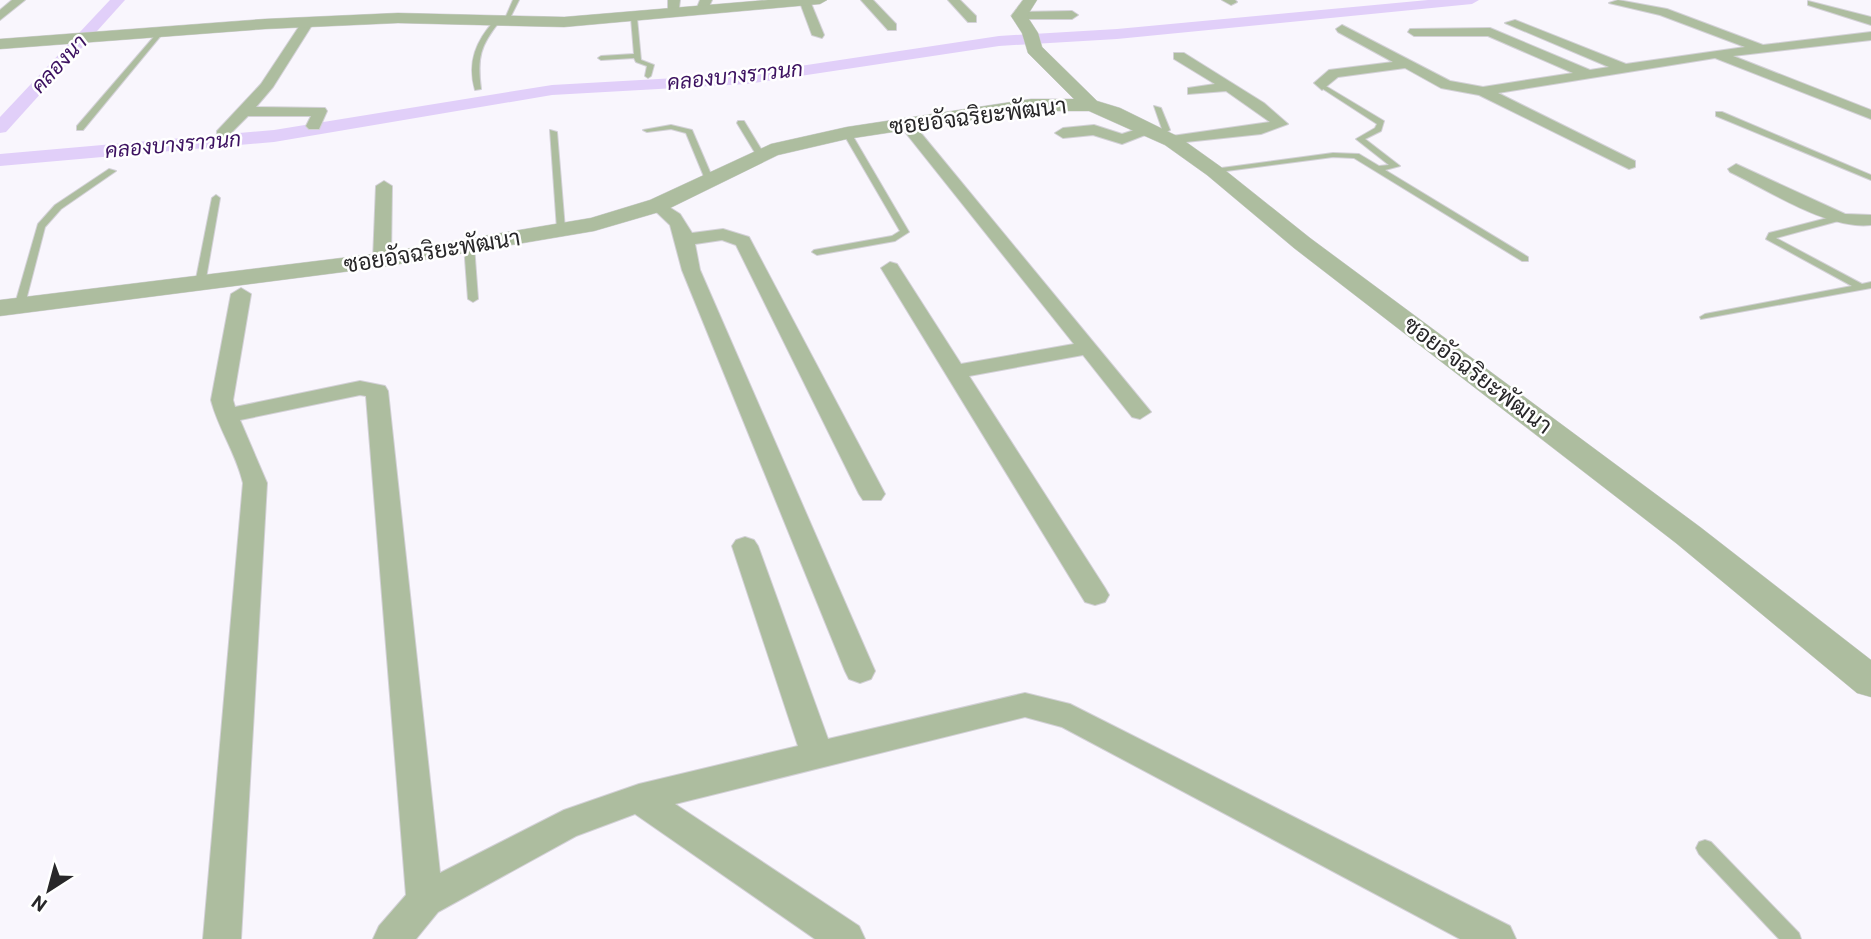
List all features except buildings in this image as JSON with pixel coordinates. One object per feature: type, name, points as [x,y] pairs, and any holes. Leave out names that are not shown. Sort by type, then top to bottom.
[{"type":"street","points":[[0,16],[19,0]]},
{"type":"street","points":[[0,44],[398,18],[501,22],[634,18],[674,6],[820,0]]},
{"type":"street","points":[[867,0],[892,27]]},
{"type":"street","points":[[954,0],[972,19]]},
{"type":"street","points":[[1019,16],[1030,0]]},
{"type":"street","points":[[804,1],[818,35]]},
{"type":"street","points":[[1615,3],[1663,12],[1762,48]]},
{"type":"street","points":[[1812,3],[1871,21]]},
{"type":"street","points":[[1019,16],[1072,15]]},
{"type":"street","points":[[1019,16],[1032,41],[1090,105]]},
{"type":"street","points":[[222,134],[266,87],[308,22]]},
{"type":"street","points":[[1511,23],[1624,68]]},
{"type":"street","points":[[1825,27],[1864,37],[1871,43]]},
{"type":"street","points":[[1342,29],[1446,85],[1483,91],[1629,164]]},
{"type":"street","points":[[1414,32],[1490,32],[1590,74]]},
{"type":"street","points":[[1483,91],[1716,54],[1864,37]]},
{"type":"street","points":[[1716,54],[1871,115]]},
{"type":"street","points":[[1063,133],[1094,130],[1122,139],[1159,129],[1261,130],[1280,124],[1259,106],[1179,56]]},
{"type":"street","points":[[1322,86],[1321,83],[1335,73],[1406,64]]},
{"type":"street","points":[[1194,91],[1228,87]]},
{"type":"street","name":"ซอยอัจฉริยะพัฒนา","points":[[6,309],[382,260],[594,224],[659,205],[760,154],[847,133],[1031,105],[1090,105],[1159,129],[1302,243],[1688,535],[1871,682]]},
{"type":"street","points":[[244,111],[320,111],[314,127]]},
{"type":"street","points":[[906,124],[1140,412]]},
{"type":"street","points":[[1736,169],[1839,218],[1854,222],[1871,220]]},
{"type":"street","points":[[382,260],[384,186]]},
{"type":"street","points":[[659,205],[672,214],[682,227],[691,270],[860,671]]},
{"type":"street","points":[[685,240],[723,234],[743,241],[872,494]]},
{"type":"street","points":[[890,268],[1095,595]]},
{"type":"street","points":[[222,939],[255,483],[251,464],[225,416],[222,400],[241,294]]},
{"type":"street","points":[[953,372],[1089,348]]},
{"type":"street","points":[[225,416],[360,388],[377,391],[425,900]]},
{"type":"street","points":[[745,546],[817,755]]},
{"type":"street","points":[[392,939],[425,900],[564,825],[639,798],[1015,707],[1039,707],[1070,716],[1497,939]]},
{"type":"street","points":[[639,798],[846,939]]},
{"type":"lane","points":[[477,89],[474,67],[477,43],[501,22],[516,0]]},
{"type":"lane","points":[[634,18],[638,61],[651,65],[648,76]]},
{"type":"lane","points":[[80,128],[160,33]]},
{"type":"lane","points":[[601,58],[637,56]]},
{"type":"lane","points":[[1322,86],[1381,123],[1378,130],[1360,139],[1396,166],[1378,169]]},
{"type":"lane","points":[[1719,114],[1871,178]]},
{"type":"lane","points":[[741,123],[760,154]]},
{"type":"lane","points":[[647,130],[670,127],[689,132],[709,180]]},
{"type":"lane","points":[[552,132],[561,229]]},
{"type":"lane","points":[[817,252],[895,238],[905,232],[847,133]]},
{"type":"lane","points":[[1214,171],[1340,155],[1356,156],[1525,258]]},
{"type":"lane","points":[[6,309],[41,226],[58,207],[112,172]]},
{"type":"lane","points":[[200,284],[216,198]]},
{"type":"lane","points":[[1839,218],[1796,227],[1772,235],[1771,239],[1866,286]]},
{"type":"lane","points":[[469,245],[473,299]]},
{"type":"lane","points":[[1705,317],[1866,286]]},
{"type":"lane","points":[[1705,848],[1793,939]]},
{"type":"waterway","name":"คลองนา","points":[[0,128],[118,0]]},
{"type":"waterway","name":"คลองบางราวนก","points":[[0,160],[274,136],[552,90],[747,79],[999,41],[1117,34],[1472,0]]}]
